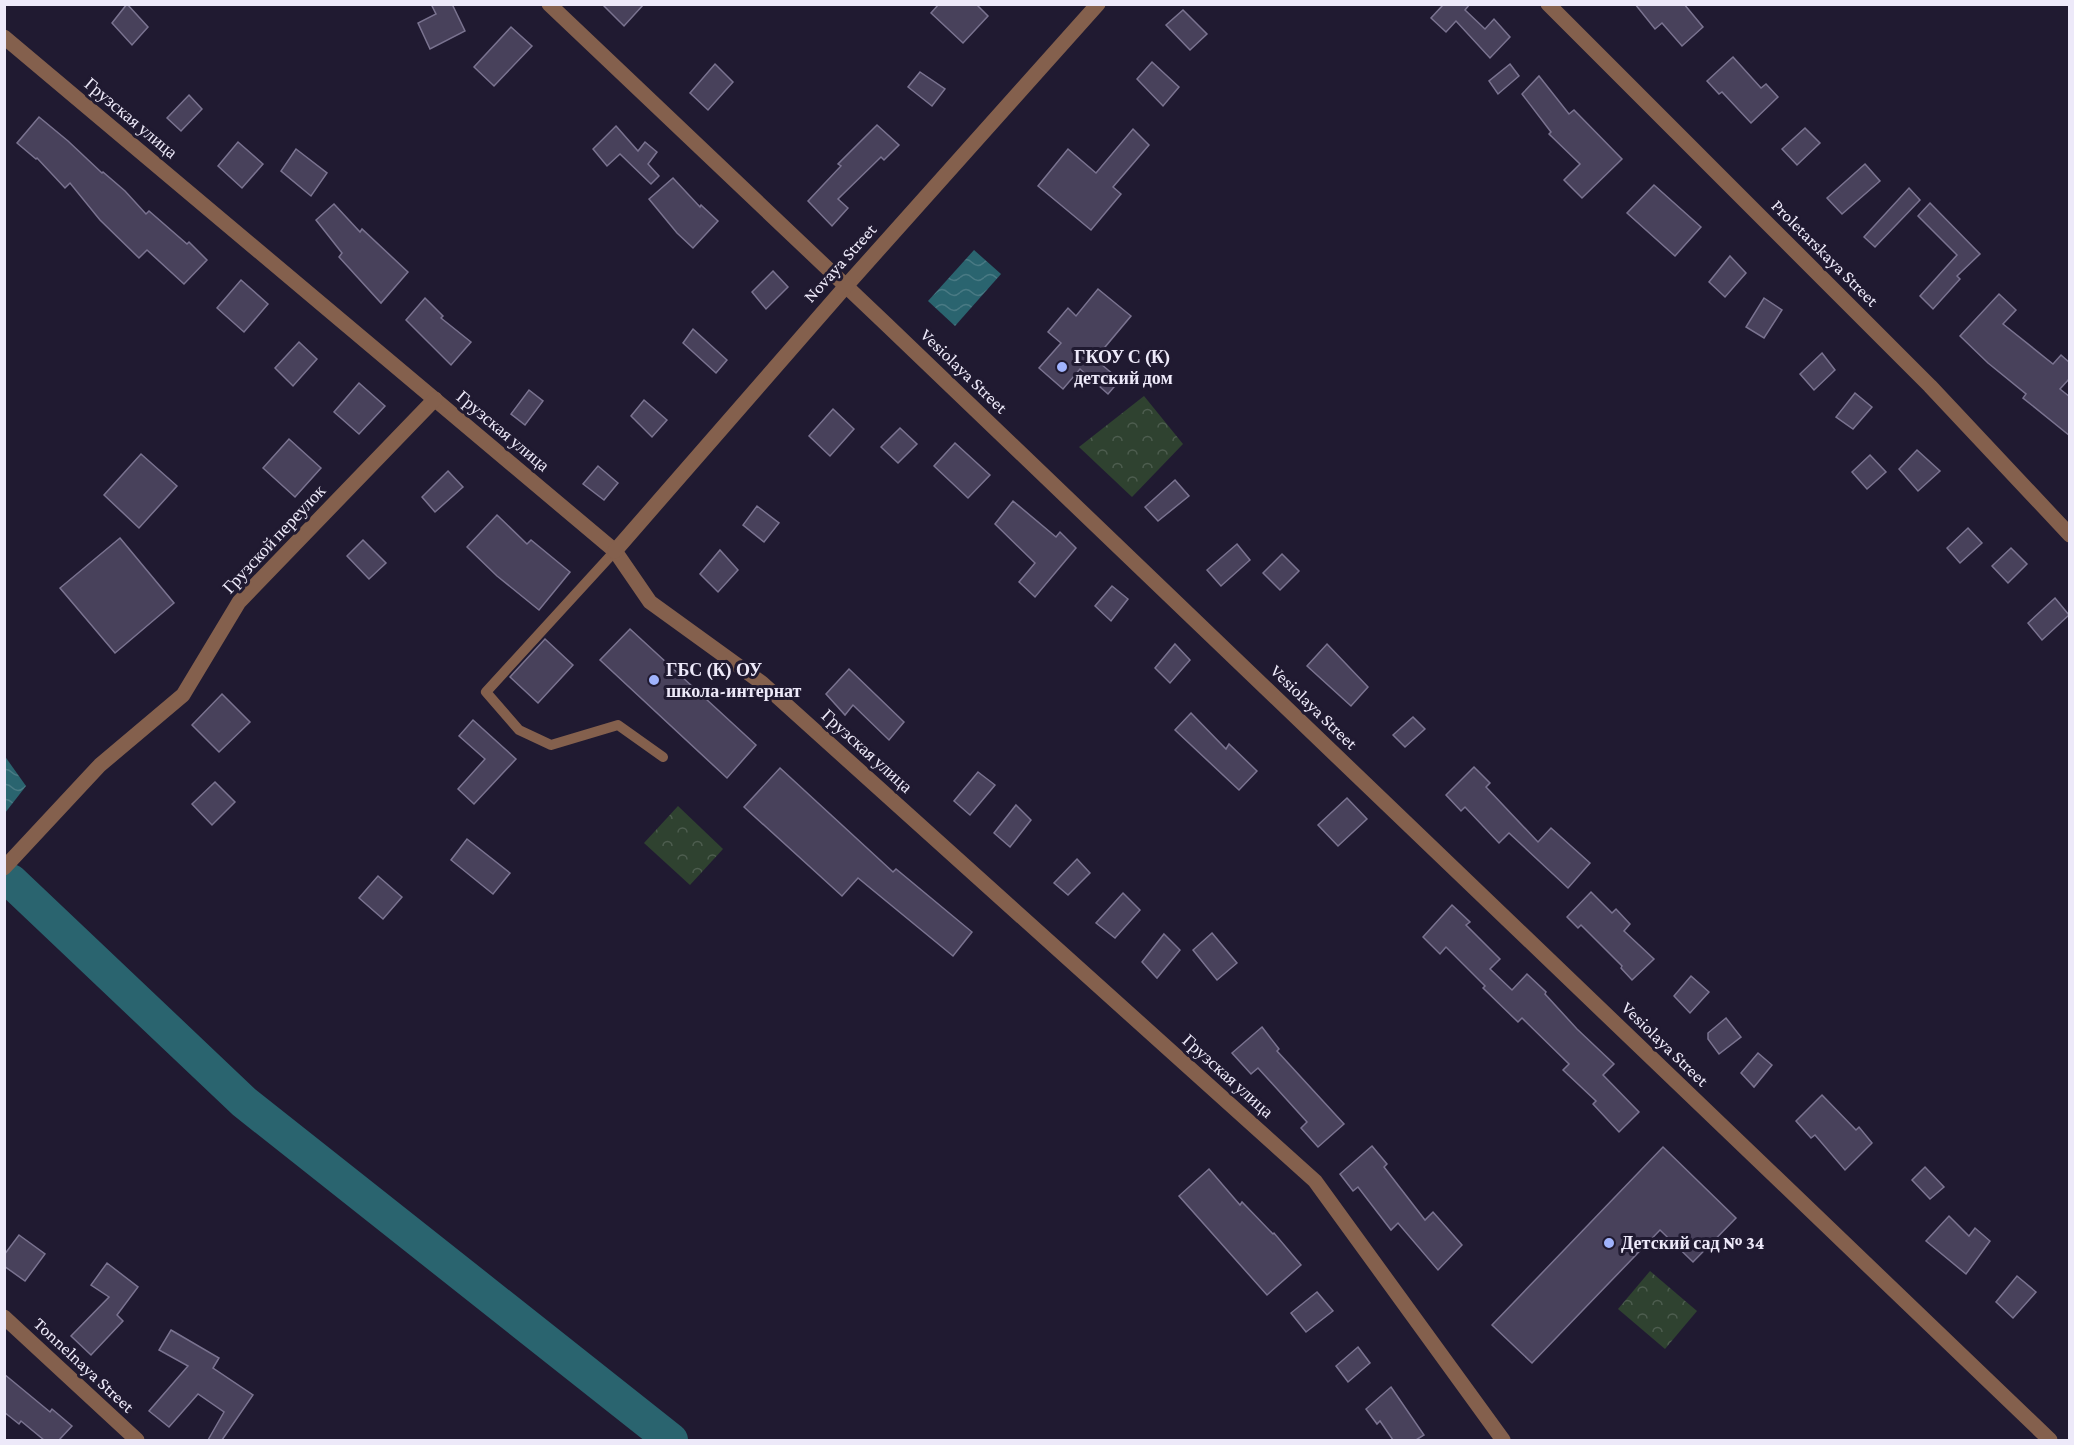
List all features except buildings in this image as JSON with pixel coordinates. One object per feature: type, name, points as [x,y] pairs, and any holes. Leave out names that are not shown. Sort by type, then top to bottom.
[{"type":"street","name":"Vesiolaya Street","points":[[549,4],[2050,1440]]},
{"type":"street","name":"Novaya Street","points":[[615,551],[846,286],[1098,4]]},
{"type":"street","name":"Proletarskaya Street","points":[[1548,4],[1930,386],[2070,535]]},
{"type":"street","name":"Грузская улица","points":[[4,37],[615,551],[650,602],[762,683],[1315,1180],[1503,1440]]},
{"type":"street","name":"Грузской переулок","points":[[4,868],[100,765],[183,695],[239,602],[435,399]]},
{"type":"street","name":"Tonnelnaya Street","points":[[4,1317],[136,1440]]},
{"type":"lane","points":[[615,551],[486,692],[519,730],[551,744],[618,725],[663,758]]},
{"type":"green space","points":[[1144,396],[1183,444],[1132,497],[1079,447]]},
{"type":"green space","points":[[678,806],[723,849],[690,885],[644,843]]},
{"type":"green space","points":[[1650,1271],[1697,1311],[1665,1349],[1618,1309]]},
{"type":"water","points":[[974,250],[1001,274],[955,326],[928,301]]},
{"type":"water","points":[[4,755],[26,786],[5,813],[4,813]]},
{"type":"waterway","points":[[11,881],[244,1102],[671,1440]]},
{"type":"place","name":"ГКОУ С (К) детский дом","points":[[1062,367]]},
{"type":"place","name":"ГБС (К) ОУ школа-интернат","points":[[654,680]]},
{"type":"place","name":"Детский сад № 34","points":[[1609,1243]]}]
